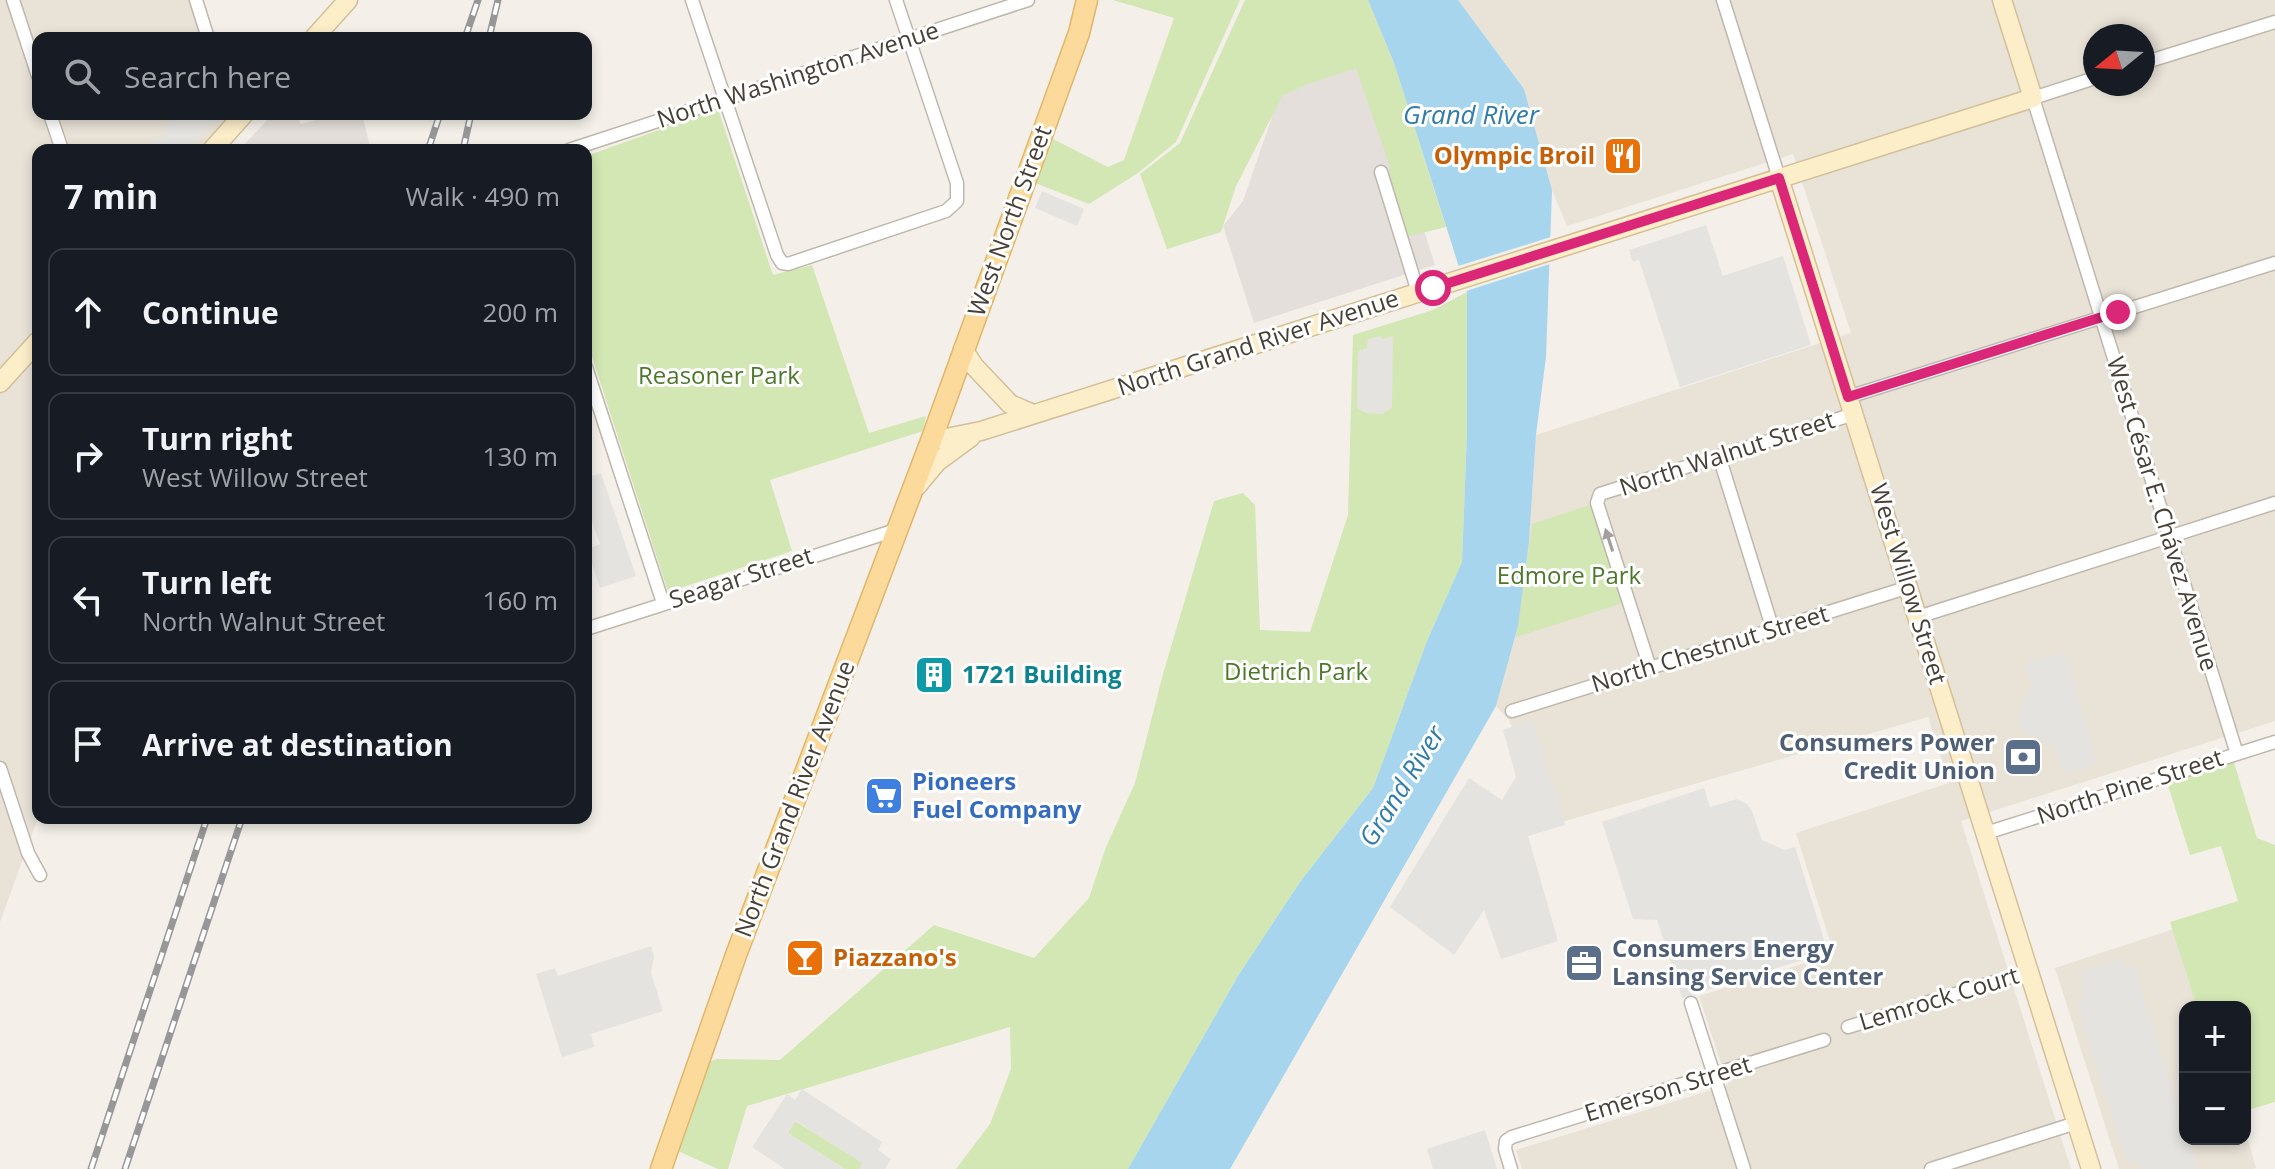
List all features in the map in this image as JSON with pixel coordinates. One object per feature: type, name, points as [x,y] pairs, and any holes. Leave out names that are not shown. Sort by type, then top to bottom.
[{"type":"main road","name":"West North Street","points":[[931,441],[1079,33],[1087,0]]},
{"type":"main road","name":"North Grand River Avenue","points":[[661,1169],[736,955],[931,441]]},
{"type":"street","points":[[13,0],[32,58]]},
{"type":"street","points":[[196,0],[206,32]]},
{"type":"street","points":[[319,32],[348,0]]},
{"type":"street","points":[[692,0],[782,263],[793,263],[946,211],[957,201],[957,183],[896,0]]},
{"type":"street","name":"North Washington Avenue","points":[[587,144],[1028,0]]},
{"type":"street","name":"West Willow Street","points":[[1723,0],[2091,1169]]},
{"type":"street","name":"West César E. Chávez Avenue","points":[[2002,0],[2237,754]]},
{"type":"street","points":[[2155,59],[2275,22]]},
{"type":"street","points":[[2033,98],[2083,82]]},
{"type":"street","name":"North Grand River Avenue","points":[[931,441],[981,431],[2033,98]]},
{"type":"street","points":[[52,120],[60,144]]},
{"type":"street","points":[[217,144],[239,120]]},
{"type":"street","points":[[1381,172],[1426,290]]},
{"type":"street","name":"North Walnut Street","points":[[1650,668],[1597,503],[1600,494],[1719,456],[2100,317],[2275,263]]},
{"type":"street","points":[[0,383],[32,348]]},
{"type":"street","points":[[963,349],[974,366],[1010,404],[1033,414]]},
{"type":"street","points":[[592,385],[663,603]]},
{"type":"street","points":[[910,493],[937,462],[981,431]]},
{"type":"street","points":[[1719,456],[1773,630]]},
{"type":"street","points":[[1918,617],[2275,503]]},
{"type":"street","name":"Seagar Street","points":[[592,627],[896,530]]},
{"type":"street","name":"North Chestnut Street","points":[[1512,711],[1909,587]]},
{"type":"street","name":"North Pine Street","points":[[1986,833],[2275,742]]},
{"type":"street","points":[[0,769],[28,853],[40,875]]},
{"type":"street","name":"Lemrock Court","points":[[1848,1027],[2030,971]]},
{"type":"street","points":[[1691,1003],[1744,1169]]},
{"type":"street","name":"Emerson Street","points":[[1511,1169],[1505,1149],[1506,1141],[1512,1137],[1824,1040]]},
{"type":"street","points":[[1931,1169],[2076,1123]]},
{"type":"shaded area","points":[[0,0],[196,0],[206,32],[32,32],[32,120],[236,120],[217,144],[32,144],[32,337],[0,368]]},
{"type":"shaded area","points":[[1458,0],[2275,0],[2275,721],[1961,821],[2071,1169],[1522,1169],[1516,1150],[1728,1085],[1699,996],[1834,954],[1796,833],[1949,783],[1928,717],[1551,825],[1509,720],[1496,706],[1518,626],[1529,541],[1536,435],[1851,333],[1793,154],[1567,226],[1552,190],[1524,89]]},
{"type":"shaded area","points":[[1369,61],[1435,265],[1254,323],[1223,226],[1243,201],[1282,88]]},
{"type":"shaded area","points":[[170,120],[215,120],[193,144],[153,144],[152,141],[163,137]]},
{"type":"shaded area","points":[[267,120],[299,120],[301,124],[316,120],[364,120],[370,144],[245,144]]},
{"type":"shaded area","points":[[1042,191],[1084,209],[1077,226],[1035,208]]},
{"type":"shaded area","points":[[1706,225],[1723,276],[1783,256],[1811,345],[1680,387],[1639,260],[1633,262],[1629,250]]},
{"type":"shaded area","points":[[1380,336],[1383,339],[1393,336],[1392,408],[1382,414],[1366,413],[1357,408],[1358,351],[1367,348],[1368,339]]},
{"type":"shaded area","points":[[32,342],[32,824],[36,824],[0,922],[0,369]]},
{"type":"shaded area","points":[[601,473],[636,576],[600,588],[592,564],[592,547],[600,544],[592,521],[592,476]]},
{"type":"shaded area","points":[[2065,652],[2097,764],[2064,774],[2055,746],[2022,732],[2017,713],[2032,686],[2025,664]]},
{"type":"shaded area","points":[[1532,720],[1565,825],[1528,836],[1558,941],[1501,959],[1484,910],[1454,955],[1390,907],[1469,778],[1502,800],[1516,777],[1503,730]]},
{"type":"shaded area","points":[[1704,788],[1710,807],[1737,799],[1752,811],[1762,840],[1785,850],[1795,847],[1828,952],[1682,998],[1657,920],[1633,919],[1602,822]]},
{"type":"shaded area","points":[[2183,926],[2205,1001],[2179,1001],[2179,1145],[2249,1145],[2256,1168],[2119,1169],[2055,968]]},
{"type":"shaded area","points":[[651,946],[654,956],[651,973],[663,1011],[591,1034],[594,1047],[562,1057],[536,974],[555,968],[558,976]]},
{"type":"shaded area","points":[[2121,959],[2124,968],[2133,965],[2179,1111],[2179,1145],[2190,1145],[2197,1169],[2141,1169],[2138,1161],[2128,1164],[2077,1002],[2085,999],[2079,980],[2084,978],[2082,971]]},
{"type":"shaded area","points":[[802,1089],[882,1142],[878,1150],[891,1159],[885,1169],[859,1169],[862,1163],[796,1121],[788,1133],[845,1169],[785,1169],[752,1147],[787,1094],[795,1100]]},
{"type":"shaded area","points":[[1485,1130],[1497,1169],[1433,1169],[1427,1149]]},
{"type":"green space","points":[[1113,0],[1240,0],[1176,142],[1138,173],[1089,204],[1035,183],[1053,139],[1108,167],[1124,160],[1174,18]]},
{"type":"green space","points":[[1245,0],[1368,0],[1394,63],[1446,227],[1405,237],[1389,178],[1390,167],[1356,68],[1283,95],[1236,186],[1221,232],[1167,249],[1140,174],[1180,143]]},
{"type":"green space","name":"Reasoner Park","points":[[718,109],[773,275],[812,265],[869,433],[926,416],[923,431],[770,480],[792,551],[668,592],[592,357],[592,154]]},
{"type":"green space","name":"Dietrich Park","points":[[1467,292],[1467,433],[1462,562],[1427,641],[1373,788],[1300,882],[1238,976],[1128,1169],[956,1169],[990,1124],[1011,1069],[1010,1027],[747,1106],[728,1169],[718,1169],[669,1147],[698,1064],[718,1059],[780,1060],[934,925],[1034,958],[1089,898],[1106,847],[1135,783],[1163,674],[1214,501],[1243,493],[1255,505],[1260,630],[1310,632],[1348,515],[1353,335],[1433,310]]},
{"type":"green space","name":"Edmore Park","points":[[1593,504],[1623,603],[1516,637],[1532,524]]},
{"type":"green space","points":[[2233,759],[2257,838],[2275,845],[2275,1102],[2251,1109],[2251,1001],[2195,1001],[2170,922],[2238,901],[2221,846],[2190,855],[2166,779]]},
{"type":"green space","points":[[795,1121],[863,1163],[859,1169],[845,1169],[788,1133]]},
{"type":"water","name":"Grand River","points":[[1368,0],[1458,0],[1524,89],[1552,190],[1546,357],[1518,626],[1496,706],[1230,1169],[1128,1169],[1238,976],[1300,882],[1373,788],[1427,641],[1462,562],[1467,433],[1467,292],[1394,63]]},
{"type":"pier","points":[[1554,236],[1553,263],[1463,292],[1455,267]]},
{"type":"railway","points":[[467,32],[478,0]]},
{"type":"railway","points":[[490,32],[498,0]]},
{"type":"railway","points":[[430,144],[438,120]]},
{"type":"railway","points":[[464,144],[470,120]]},
{"type":"railway","points":[[91,1169],[205,824]]},
{"type":"railway","points":[[125,1169],[240,824]]},
{"type":"place","name":"Olympic Broil","points":[[1623,156]]},
{"type":"place","name":"1721 Building","points":[[934,675]]},
{"type":"place","name":"Consumers Power Credit Union","points":[[2023,757]]},
{"type":"place","name":"Pioneers Fuel Company","points":[[884,796]]},
{"type":"place","name":"Piazzano's","points":[[805,958]]},
{"type":"place","name":"Consumers Energy Lansing Service Center","points":[[1584,963]]},
{"type":"route","points":[[1433,288],[1779,178],[1848,397],[2118,312]]}]
